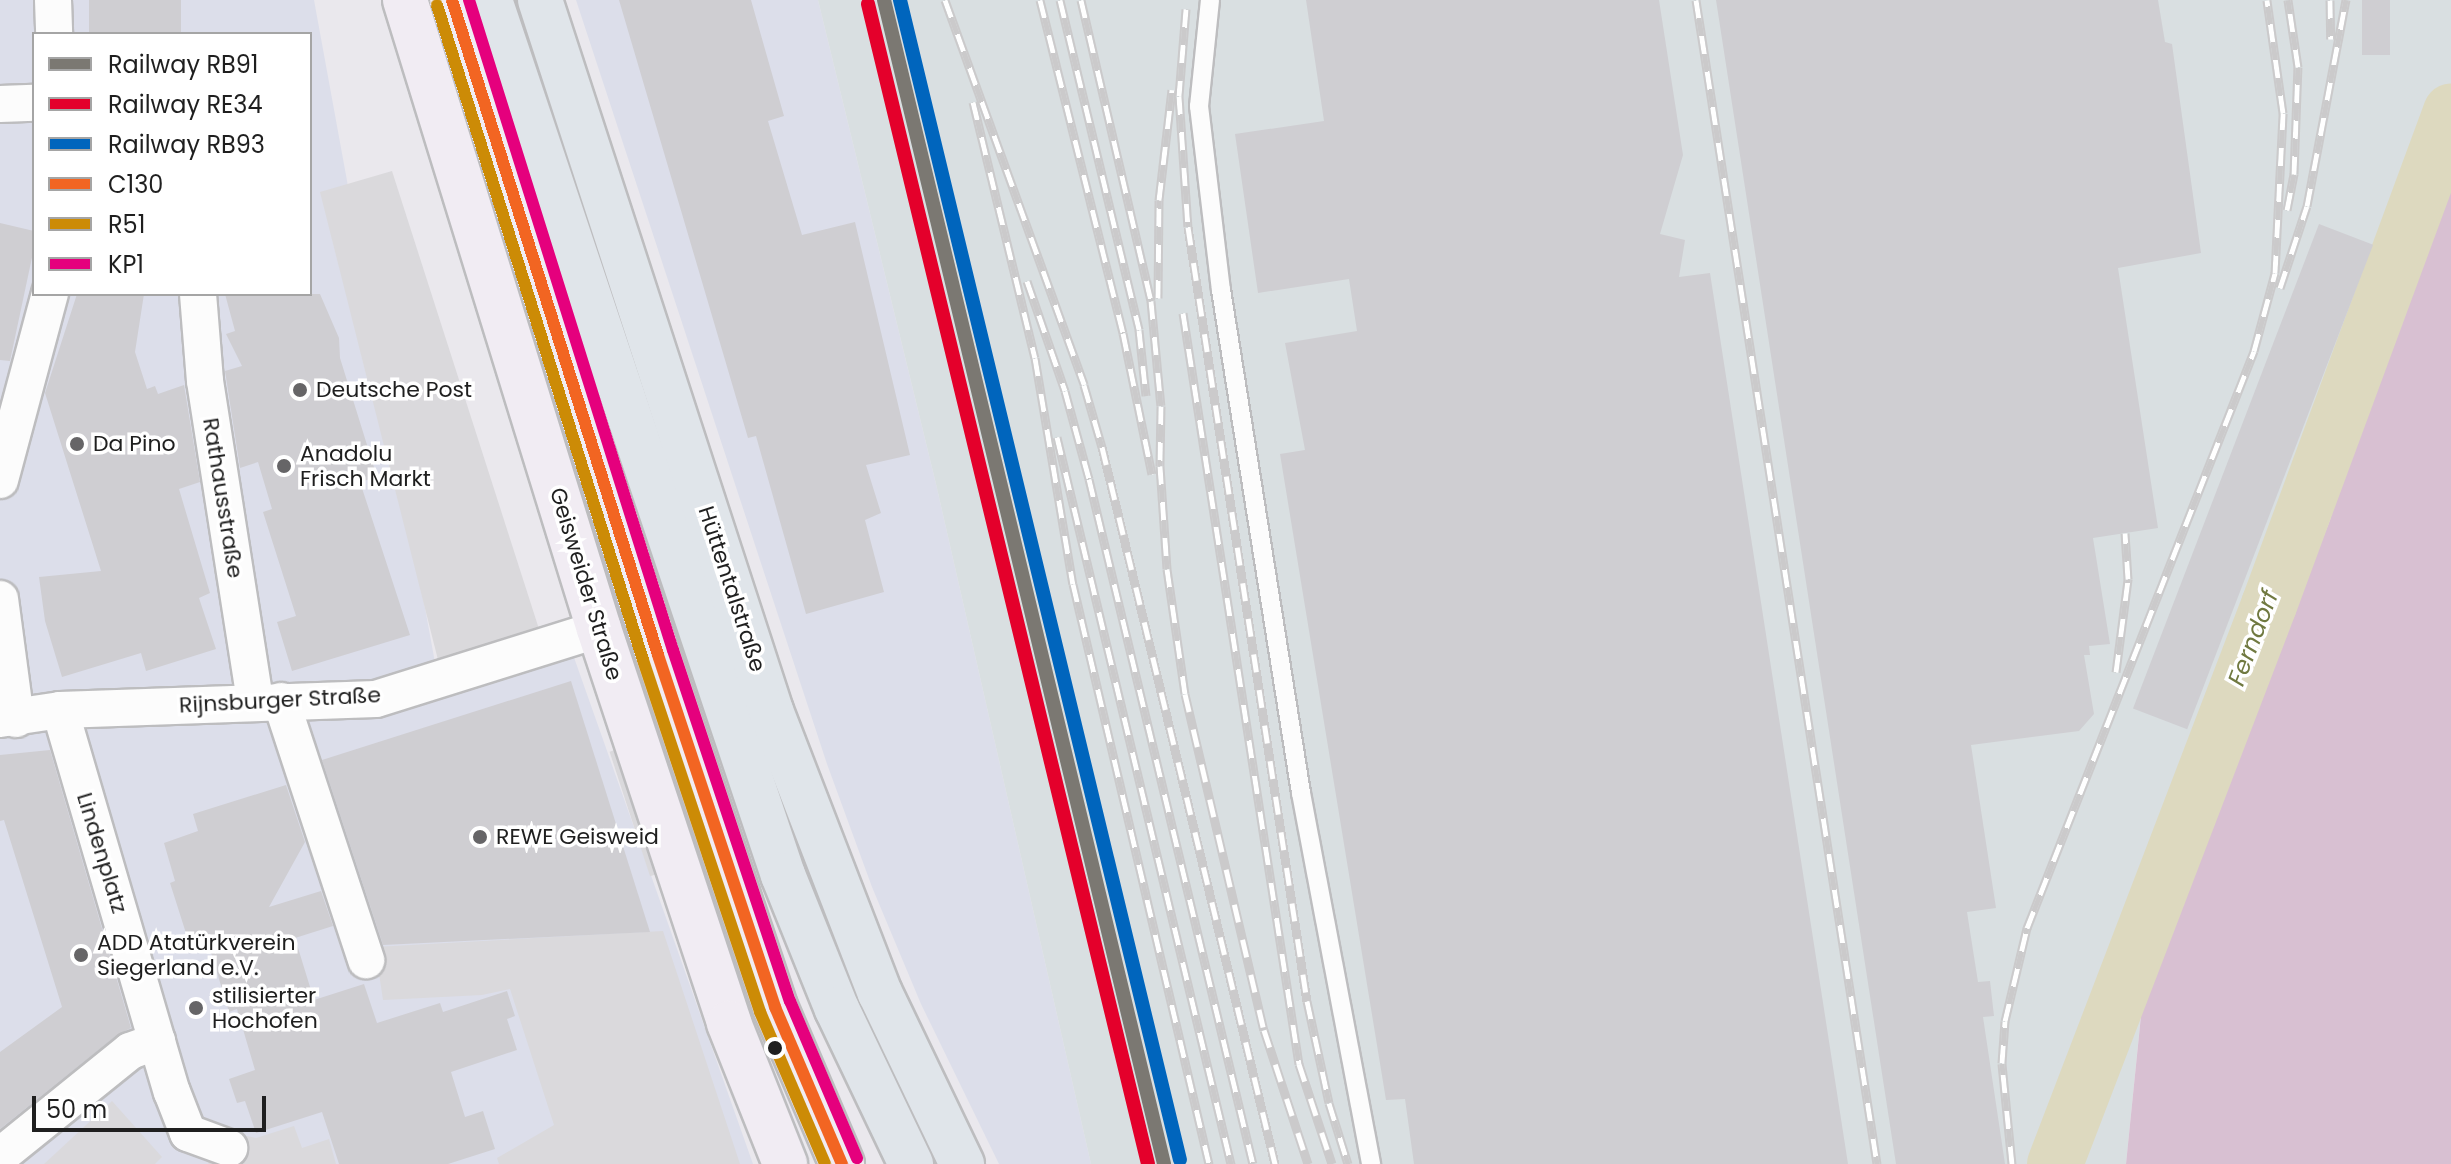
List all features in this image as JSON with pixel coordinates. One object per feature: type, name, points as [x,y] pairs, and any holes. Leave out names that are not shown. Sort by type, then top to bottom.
[{"type":"highway","name":"Hüttentalstraße","points":[[490,0],[783,875],[837,1009],[911,1164]]},
{"type":"highway","name":"Hüttentalstraße","points":[[540,0],[771,711],[880,993],[962,1164]]},
{"type":"main road","name":"Geisweider Straße","points":[[405,0],[599,629],[724,1009],[785,1163],[837,1155],[775,1007],[662,670],[452,0]]},
{"type":"street","points":[[53,0],[54,32]]},
{"type":"street","points":[[0,104],[32,103]]},
{"type":"street","points":[[0,480],[49,296]]},
{"type":"street","name":"Rathausstraße","points":[[198,296],[205,381],[268,701],[366,960]]},
{"type":"street","points":[[0,599],[8,719]]},
{"type":"street","name":"Rijnsburger Straße","points":[[8,719],[60,710],[376,699],[599,629]]},
{"type":"street","name":"Lindenplatz","points":[[60,710],[157,1041],[188,1133],[229,1148]]},
{"type":"street","points":[[0,1156],[130,1051],[157,1041]]},
{"type":"lane","points":[[1210,0],[1199,106],[1221,290],[1304,808],[1371,1164]]},
{"type":"shaded area","points":[[0,0],[314,0],[438,679],[571,649],[753,1164],[0,1164]]},
{"type":"shaded area","points":[[576,0],[818,0],[936,484],[1091,1164],[999,1164],[921,1004],[872,887],[827,764]]},
{"type":"shaded area","points":[[818,0],[2451,0],[2451,110],[2330,520],[2144,985],[2126,1164],[1091,1164],[936,484]]},
{"type":"shaded area","points":[[2451,110],[2451,1164],[2126,1164],[2144,986],[2330,520]]},
{"type":"shaded area","points":[[392,171],[539,629],[438,660],[320,192]]},
{"type":"shaded area","points":[[621,748],[661,873],[650,876],[610,752]]},
{"type":"shaded area","points":[[663,931],[740,1164],[499,1164],[497,1158],[554,1125],[510,989],[482,995],[383,1000],[375,947]]},
{"type":"shaded area","points":[[112,1101],[162,1157],[155,1164],[44,1164]]},
{"type":"shaded area","points":[[294,1126],[302,1148],[329,1139],[336,1164],[209,1164],[203,1156],[228,1132],[256,1138]]},
{"type":"building","points":[[89,0],[181,0],[181,32],[89,32]]},
{"type":"building","points":[[619,0],[751,0],[784,116],[768,121],[802,235],[855,222],[910,455],[866,465],[881,513],[865,520],[884,592],[806,614],[756,436],[748,438]]},
{"type":"building","points":[[1306,0],[1659,0],[1683,155],[1660,234],[1685,240],[1679,277],[1710,273],[1848,1164],[1414,1164],[1405,1099],[1386,1100],[1280,454],[1305,450],[1285,343],[1357,331],[1349,279],[1258,293],[1235,134],[1324,121]]},
{"type":"building","points":[[1716,0],[2158,0],[2165,42],[2172,44],[2201,253],[2118,268],[2158,528],[2093,538],[2110,644],[2089,646],[2090,655],[2084,655],[2094,714],[2079,731],[1971,745],[1996,908],[1967,912],[1978,982],[1990,981],[1994,1016],[1983,1017],[2005,1164],[1896,1164]]},
{"type":"building","points":[[2362,0],[2390,0],[2390,55],[2362,55]]},
{"type":"building","points":[[0,223],[32,231],[32,257],[10,361],[0,360]]},
{"type":"building","points":[[2319,224],[2373,245],[2187,729],[2133,709]]},
{"type":"building","points":[[320,294],[339,338],[340,358],[377,477],[360,482],[410,635],[292,671],[277,622],[296,616],[263,512],[272,509],[258,462],[240,468],[225,371],[242,366],[226,334],[235,331],[226,296]]},
{"type":"building","points":[[76,296],[144,296],[135,352],[147,389],[155,386],[158,394],[184,385],[200,482],[179,489],[210,593],[199,598],[216,649],[146,671],[141,653],[62,677],[45,621],[39,577],[101,571],[45,393]]},
{"type":"building","name":"REWE Geisweid","points":[[571,681],[650,932],[383,945],[322,760]]},
{"type":"building","points":[[50,750],[131,1028],[117,1035],[0,1129],[0,1052],[62,1007],[4,820],[0,821],[0,755]]},
{"type":"building","points":[[286,785],[305,842],[269,907],[321,891],[333,926],[295,938],[314,1000],[364,984],[377,1023],[440,1003],[443,1012],[507,991],[515,1016],[507,1019],[517,1050],[451,1072],[465,1117],[483,1111],[495,1149],[448,1164],[339,1164],[322,1112],[256,1133],[245,1101],[237,1103],[229,1079],[255,1070],[237,1009],[229,1012],[209,946],[192,952],[170,883],[175,881],[164,843],[198,831],[193,814]]},
{"type":"waterway","name":"Ferndorf","points":[[2055,1164],[2269,605],[2451,112]]},
{"type":"railway","points":[[945,0],[1084,385],[1102,447],[1275,1164]]},
{"type":"railway","points":[[1040,0],[1123,333],[1152,474]]},
{"type":"railway","points":[[1060,0],[1139,330],[1146,396]]},
{"type":"railway","points":[[1081,0],[1151,301],[1161,406],[1160,466],[1167,569],[1185,694],[1264,1030],[1308,1164]]},
{"type":"railway","points":[[1696,0],[1877,1164]]},
{"type":"railway","points":[[2012,1164],[2002,1063],[2005,1021],[2027,928],[2254,351],[2275,273],[2283,113],[2267,0]]},
{"type":"railway","points":[[2287,210],[2294,174],[2298,67],[2288,0]]},
{"type":"railway","points":[[2330,0],[2331,39]]},
{"type":"railway","points":[[2280,288],[2307,206],[2346,0]]},
{"type":"railway","points":[[1186,9],[1179,96],[1188,227],[1307,1001],[1329,1103],[1348,1164]]},
{"type":"railway","points":[[1158,298],[1159,200],[1172,90]]},
{"type":"railway","points":[[973,102],[1035,358],[1073,584],[1209,1164]]},
{"type":"railway","points":[[1027,281],[1065,391],[1089,479],[1253,1164]]},
{"type":"railway","points":[[1183,313],[1299,1064],[1332,1164]]},
{"type":"railway","points":[[1057,437],[1231,1164]]},
{"type":"railway","points":[[2116,672],[2128,579],[2125,533]]},
{"type":"rail line","name":"RB91","points":[[884,0],[1164,1164]]},
{"type":"rail line","name":"RB93","points":[[900,0],[1180,1160]]},
{"type":"rail line","name":"RE34","points":[[868,4],[1148,1164]]},
{"type":"transit line","name":"C130","points":[[452,0],[658,655],[775,1007],[842,1164]]},
{"type":"transit line","name":"KP1","points":[[469,0],[673,650],[790,1001],[857,1158]]},
{"type":"transit line","name":"R51","points":[[437,5],[643,660],[760,1012],[825,1164]]},
{"type":"place","name":"Deutsche Post","points":[[300,390]]},
{"type":"place","name":"Da Pino","points":[[77,444]]},
{"type":"place","name":"Anadolu Frisch Markt","points":[[284,466]]},
{"type":"place","name":"REWE Geisweid","points":[[480,837]]},
{"type":"place","name":"ADD Atatürkverein Siegerland e.V.","points":[[81,955]]},
{"type":"place","name":"stilisierter Hochofen","points":[[196,1008]]}]
